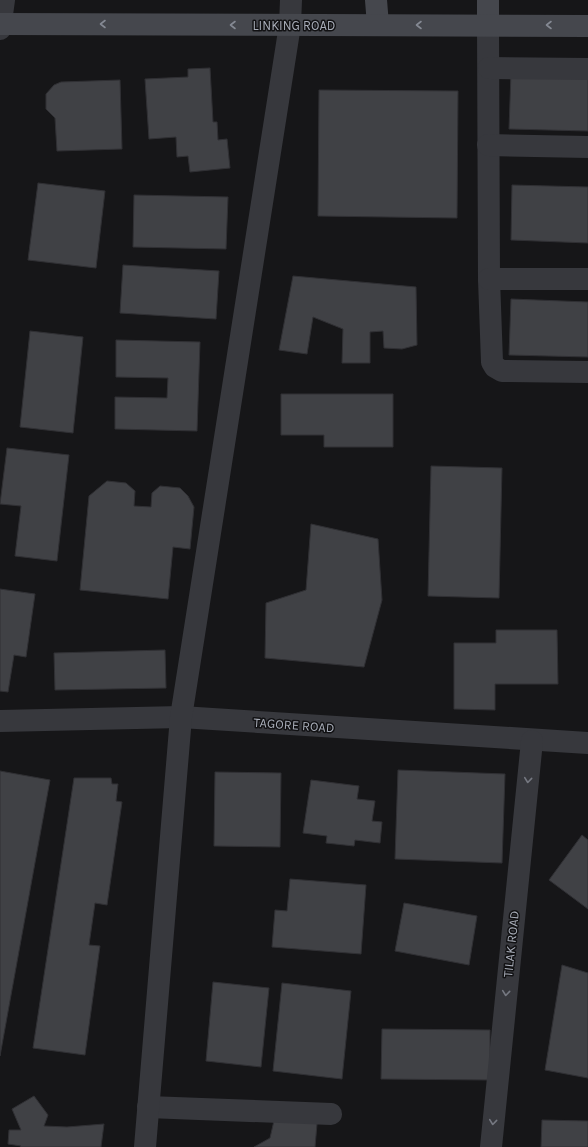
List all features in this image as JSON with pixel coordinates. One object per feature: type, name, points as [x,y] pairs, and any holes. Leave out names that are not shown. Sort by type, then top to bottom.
[{"type":"main road","points":[[376,0],[378,25]]},
{"type":"main road","points":[[488,0],[488,25]]},
{"type":"main road","name":"LINKING ROAD","points":[[0,25],[588,26]]},
{"type":"street","points":[[0,25],[4,0]]},
{"type":"street","points":[[145,1147],[180,717],[290,25],[291,0]]},
{"type":"street","points":[[488,25],[490,356],[495,367],[502,371],[588,372]]},
{"type":"street","points":[[489,68],[588,69]]},
{"type":"street","points":[[488,145],[588,147]]},
{"type":"street","points":[[489,279],[588,279]]},
{"type":"street","name":"TAGORE ROAD","points":[[0,722],[180,717],[532,741],[588,743]]},
{"type":"street","name":"TILAK ROAD","points":[[491,1147],[532,741]]},
{"type":"street","points":[[148,1107],[331,1114]]},
{"type":"building","points":[[210,68],[213,122],[217,122],[218,140],[227,139],[230,168],[190,172],[188,156],[177,157],[176,137],[149,139],[145,79],[188,77],[188,69]]},
{"type":"building","points":[[511,73],[588,76],[588,131],[509,129]]},
{"type":"building","points":[[120,80],[122,149],[57,151],[55,118],[46,109],[46,94],[54,85],[61,82]]},
{"type":"building","points":[[319,90],[458,91],[457,218],[318,216]]},
{"type":"building","points":[[38,183],[105,191],[96,268],[28,260]]},
{"type":"building","points":[[512,185],[588,187],[588,243],[511,240]]},
{"type":"building","points":[[134,195],[228,197],[226,249],[133,247]]},
{"type":"building","points":[[123,265],[219,271],[216,319],[120,313]]},
{"type":"building","points":[[293,276],[416,287],[417,345],[402,349],[384,348],[383,331],[370,332],[370,363],[342,363],[343,329],[313,317],[307,354],[279,350]]},
{"type":"building","points":[[511,299],[588,302],[588,357],[509,355]]},
{"type":"building","points":[[30,331],[83,337],[73,433],[20,427]]},
{"type":"building","points":[[116,340],[200,342],[197,431],[115,429],[115,397],[167,398],[168,378],[116,377]]},
{"type":"building","points":[[281,394],[393,394],[393,447],[324,447],[324,435],[281,435]]},
{"type":"building","points":[[7,448],[69,455],[57,561],[15,556],[21,506],[0,504]]},
{"type":"building","points":[[431,466],[502,468],[499,598],[428,596]]},
{"type":"building","points":[[107,481],[126,483],[135,491],[134,506],[151,507],[152,493],[160,486],[180,488],[188,496],[194,507],[190,549],[173,547],[168,599],[80,590],[89,496]]},
{"type":"building","points":[[311,524],[378,539],[382,600],[364,667],[265,658],[266,603],[306,590]]},
{"type":"building","points":[[0,589],[35,594],[26,657],[14,655],[8,692],[0,691]]},
{"type":"building","points":[[496,630],[557,630],[558,684],[495,684],[495,710],[454,709],[454,643],[496,643]]},
{"type":"building","points":[[165,650],[166,688],[55,690],[54,653]]},
{"type":"building","points":[[398,770],[505,774],[502,863],[395,859]]},
{"type":"building","points":[[0,771],[50,780],[0,1056]]},
{"type":"building","points":[[215,772],[281,773],[280,847],[214,846]]},
{"type":"building","points":[[74,778],[111,778],[112,784],[118,784],[116,801],[122,802],[107,905],[95,903],[89,945],[100,946],[85,1055],[33,1048]]},
{"type":"building","points":[[311,780],[359,786],[357,799],[375,801],[372,821],[382,822],[380,843],[355,840],[354,846],[326,843],[327,836],[303,833]]},
{"type":"building","points":[[582,835],[588,840],[588,909],[549,880]]},
{"type":"building","points":[[290,879],[366,885],[361,954],[272,947],[275,910],[287,911]]},
{"type":"building","points":[[404,903],[477,916],[469,965],[395,951]]},
{"type":"building","points":[[562,965],[588,973],[588,1078],[545,1070]]},
{"type":"building","points":[[213,982],[269,988],[261,1067],[206,1061]]},
{"type":"building","points":[[282,983],[351,991],[342,1079],[273,1071]]},
{"type":"building","points":[[382,1029],[490,1030],[490,1080],[381,1079]]},
{"type":"building","points":[[34,1096],[48,1115],[44,1126],[67,1127],[104,1124],[101,1147],[20,1147],[21,1146],[8,1144],[9,1130],[21,1130],[12,1109]]},
{"type":"building","points":[[276,1112],[317,1124],[315,1147],[254,1147],[270,1138]]},
{"type":"building","points":[[542,1120],[588,1121],[588,1147],[541,1147]]}]
